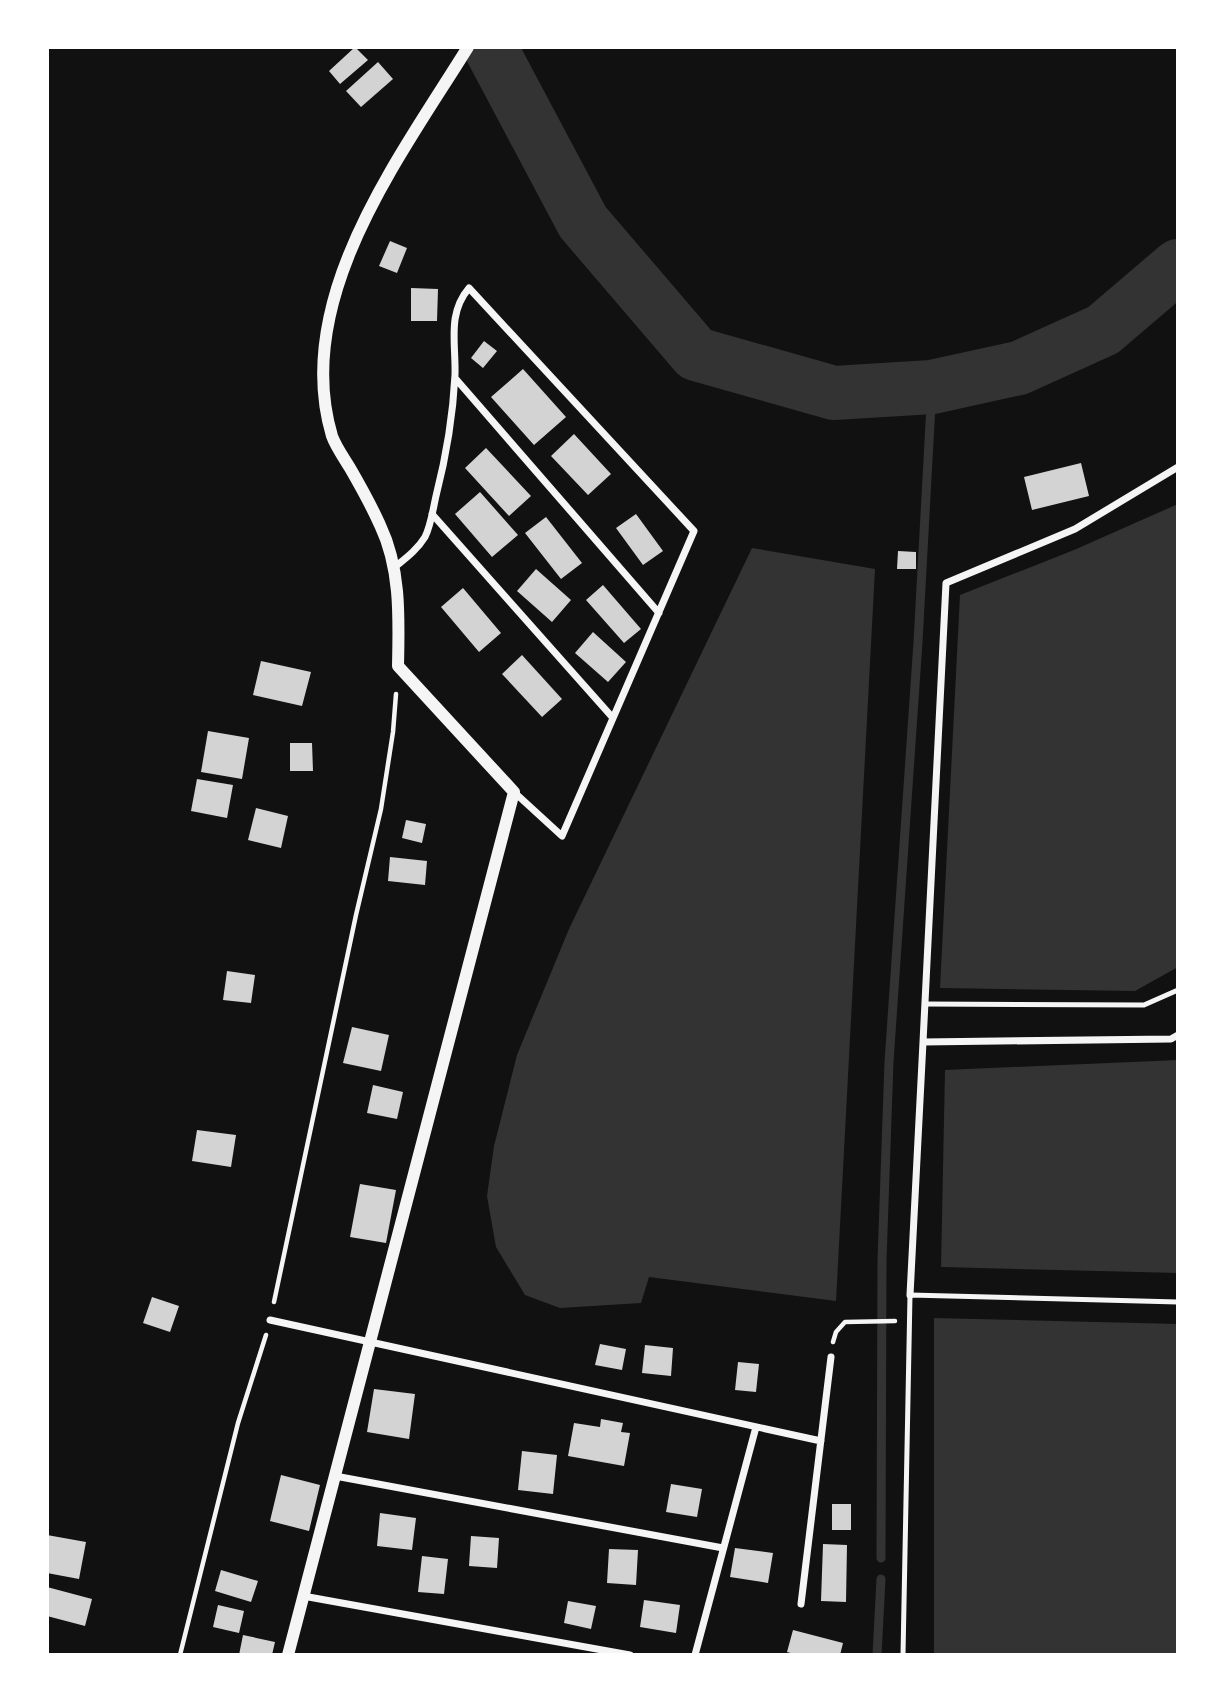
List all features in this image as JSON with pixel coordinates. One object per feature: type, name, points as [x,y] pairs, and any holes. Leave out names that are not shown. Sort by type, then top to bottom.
[{"type":"street","points":[[395,567],[412,554],[425,536],[432,514],[444,463],[455,378],[455,310],[469,288],[694,531],[562,836],[514,792],[398,666],[399,609],[395,567],[382,527],[333,439],[322,391],[325,347],[337,286],[357,235],[378,191],[468,47]]},
{"type":"street","points":[[455,378],[659,612]]},
{"type":"street","points":[[910,1296],[946,583],[1075,529],[1178,467]]},
{"type":"street","points":[[432,514],[613,718]]},
{"type":"street","points":[[288,1655],[514,792]]},
{"type":"street","points":[[923,1042],[1171,1039],[1178,1035]]},
{"type":"street","points":[[270,1320],[821,1441]]},
{"type":"street","points":[[801,1604],[831,1357]]},
{"type":"street","points":[[695,1655],[755,1427]]},
{"type":"street","points":[[335,1476],[723,1548]]},
{"type":"street","points":[[303,1595],[630,1655]]},
{"type":"lane","points":[[925,1004],[1144,1005],[1178,990]]},
{"type":"lane","points":[[903,1655],[910,1296],[1178,1302]]},
{"type":"path","points":[[180,1655],[239,1423],[270,1320],[381,809],[393,732],[398,666]]},
{"type":"path","points":[[831,1357],[840,1325],[852,1320],[898,1321]]},
{"type":"shaded area","points":[[1178,504],[1178,967],[1135,991],[940,988],[960,595],[1074,550]]},
{"type":"shaded area","points":[[752,548],[875,569],[836,1301],[649,1277],[641,1303],[560,1308],[525,1295],[496,1247],[487,1196],[494,1146],[517,1055],[569,929]]},
{"type":"shaded area","points":[[1178,1060],[1178,1273],[941,1267],[945,1070]]},
{"type":"shaded area","points":[[934,1318],[1178,1324],[1178,1655],[934,1655]]},
{"type":"building","points":[[355,47],[368,60],[340,84],[329,71]]},
{"type":"building","points":[[378,62],[393,79],[361,107],[346,91]]},
{"type":"building","points":[[390,241],[407,248],[397,273],[379,266]]},
{"type":"building","points":[[411,288],[438,289],[437,321],[411,321]]},
{"type":"building","points":[[484,341],[497,351],[483,368],[471,358]]},
{"type":"building","points":[[523,369],[566,417],[534,445],[491,397]]},
{"type":"building","points":[[574,434],[611,474],[588,495],[551,456]]},
{"type":"building","points":[[486,448],[531,496],[509,516],[465,468]]},
{"type":"building","points":[[1081,463],[1089,496],[1032,510],[1024,477]]},
{"type":"building","points":[[480,492],[518,535],[492,557],[455,514]]},
{"type":"building","points":[[636,514],[663,551],[643,565],[616,528]]},
{"type":"building","points":[[546,517],[582,563],[561,579],[525,533]]},
{"type":"building","points":[[898,551],[916,552],[916,569],[897,569]]},
{"type":"building","points":[[536,569],[571,600],[552,622],[517,591]]},
{"type":"building","points":[[603,585],[641,629],[624,643],[586,600]]},
{"type":"building","points":[[463,588],[501,633],[479,652],[441,607]]},
{"type":"building","points":[[593,632],[626,662],[608,682],[575,653]]},
{"type":"building","points":[[522,655],[562,699],[542,717],[502,674]]},
{"type":"building","points":[[261,661],[311,672],[302,706],[253,695]]},
{"type":"building","points":[[208,731],[249,738],[242,779],[201,772]]},
{"type":"building","points":[[290,743],[312,743],[313,771],[290,771]]},
{"type":"building","points":[[197,779],[233,785],[227,818],[191,811]]},
{"type":"building","points":[[256,808],[288,816],[281,848],[248,840]]},
{"type":"building","points":[[406,820],[426,824],[422,843],[402,838]]},
{"type":"building","points":[[390,857],[427,861],[425,885],[388,881]]},
{"type":"building","points":[[227,971],[255,975],[251,1003],[223,1000]]},
{"type":"building","points":[[352,1027],[389,1035],[381,1071],[343,1063]]},
{"type":"building","points":[[373,1085],[403,1092],[397,1119],[367,1113]]},
{"type":"building","points":[[197,1130],[236,1135],[231,1167],[192,1161]]},
{"type":"building","points":[[360,1184],[396,1190],[386,1243],[350,1237]]},
{"type":"building","points":[[152,1297],[179,1306],[170,1332],[143,1323]]},
{"type":"building","points":[[600,1344],[626,1349],[622,1370],[595,1365]]},
{"type":"building","points":[[645,1345],[673,1348],[671,1376],[642,1373]]},
{"type":"building","points":[[738,1362],[759,1364],[756,1392],[735,1390]]},
{"type":"building","points":[[374,1389],[415,1394],[409,1439],[367,1432]]},
{"type":"building","points":[[601,1419],[623,1423],[621,1432],[630,1433],[624,1466],[568,1456],[574,1423],[600,1427]]},
{"type":"building","points":[[522,1451],[557,1455],[553,1494],[518,1490]]},
{"type":"building","points":[[281,1475],[320,1485],[309,1531],[270,1521]]},
{"type":"building","points":[[671,1484],[702,1489],[697,1517],[666,1512]]},
{"type":"building","points":[[832,1504],[851,1504],[851,1530],[832,1530]]},
{"type":"building","points":[[380,1513],[416,1518],[412,1550],[377,1546]]},
{"type":"building","points":[[47,1535],[86,1542],[79,1579],[47,1573]]},
{"type":"building","points":[[471,1536],[499,1538],[497,1568],[469,1566]]},
{"type":"building","points":[[823,1544],[847,1545],[846,1602],[821,1601]]},
{"type":"building","points":[[735,1548],[773,1553],[768,1583],[730,1577]]},
{"type":"building","points":[[609,1549],[638,1550],[636,1585],[607,1583]]},
{"type":"building","points":[[422,1556],[448,1559],[444,1594],[418,1592]]},
{"type":"building","points":[[221,1570],[258,1581],[251,1602],[215,1591]]},
{"type":"building","points":[[47,1587],[92,1599],[85,1626],[47,1616]]},
{"type":"building","points":[[644,1600],[680,1605],[676,1633],[640,1627]]},
{"type":"building","points":[[568,1601],[596,1606],[591,1629],[564,1623]]},
{"type":"building","points":[[218,1605],[244,1611],[239,1633],[213,1627]]},
{"type":"building","points":[[793,1630],[843,1643],[840,1655],[798,1655],[787,1652]]},
{"type":"building","points":[[243,1635],[275,1642],[272,1655],[239,1655]]},
{"type":"waterway","points":[[490,47],[583,222],[696,354],[834,393],[932,387],[1019,368],[1103,330],[1178,266]]},
{"type":"waterway","points":[[881,1558],[882,1260],[889,1062],[918,642],[932,387]]},
{"type":"waterway","points":[[877,1655],[881,1579]]}]
